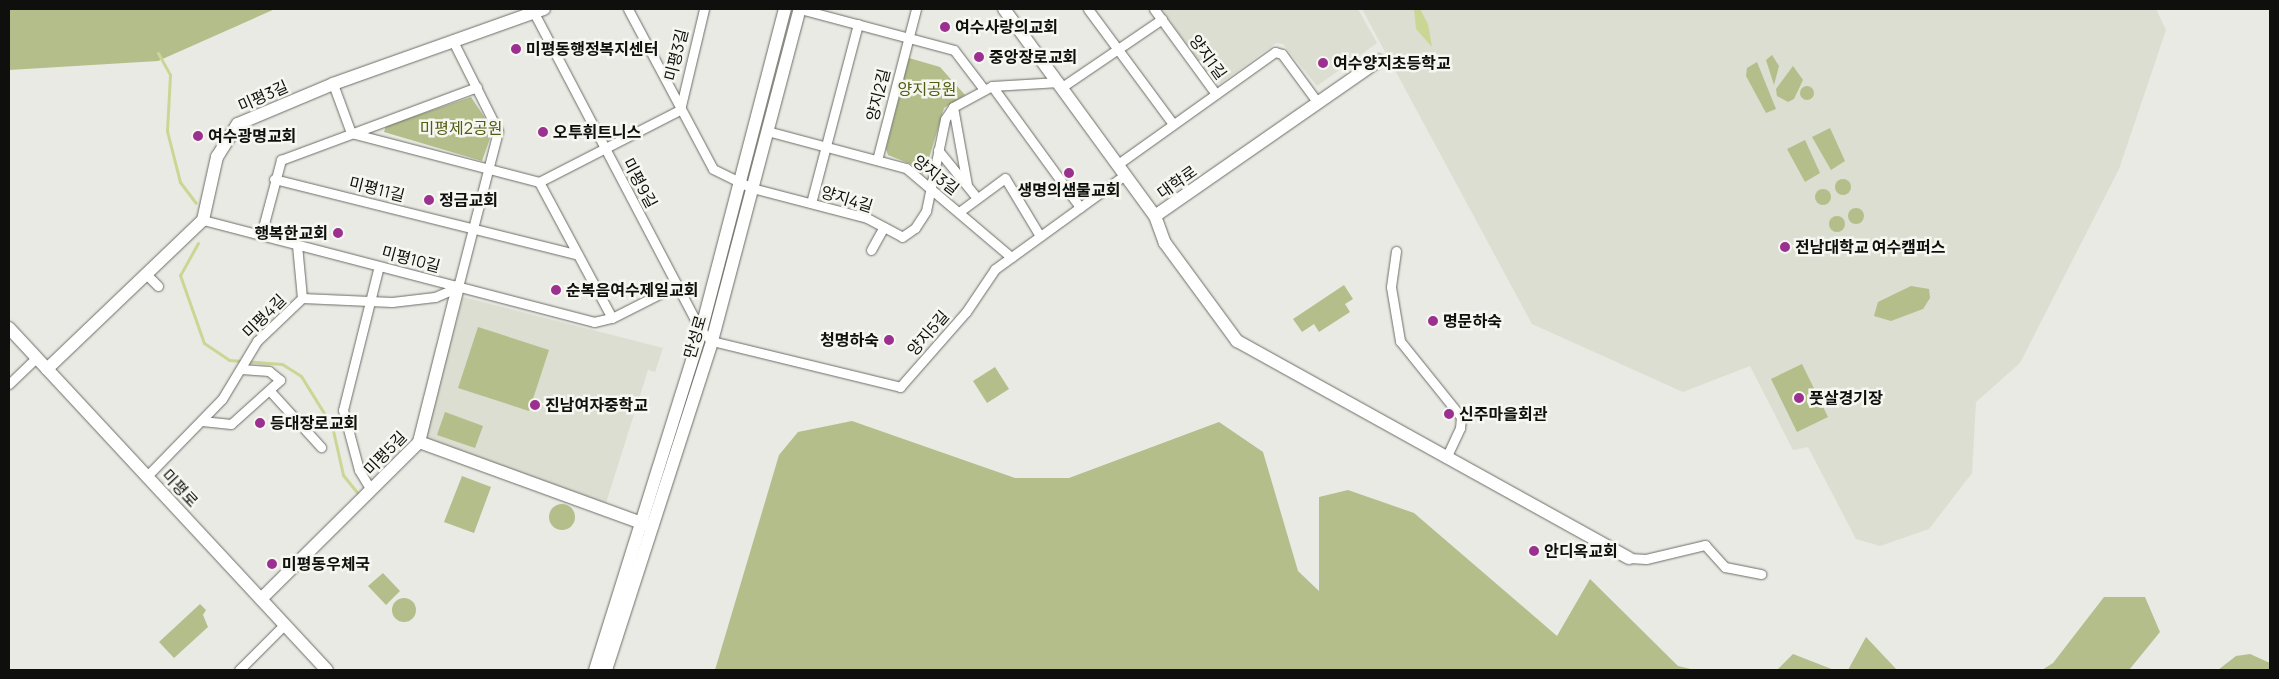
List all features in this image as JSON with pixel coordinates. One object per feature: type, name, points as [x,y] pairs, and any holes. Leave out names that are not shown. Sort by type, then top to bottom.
[{"type":"street","name":"미평3길","points":[[628,9],[713,169],[747,184]]},
{"type":"street","name":"미평3길","points":[[680,110],[704,9]]},
{"type":"street","name":"만성로","points":[[595,670],[649,527],[712,341],[785,9]]},
{"type":"street","points":[[800,9],[958,52],[1080,208]]},
{"type":"street","name":"만성로","points":[[606,670],[649,527],[701,331],[747,184],[767,131],[800,9]]},
{"type":"street","name":"양지2길","points":[[878,160],[916,9]]},
{"type":"street","name":"대학로","points":[[1004,9],[1155,216],[1378,61]]},
{"type":"street","points":[[1088,9],[1173,124]]},
{"type":"street","name":"양지1길","points":[[1121,169],[1173,124],[1216,94],[1154,9]]},
{"type":"street","name":"미평3길","points":[[203,220],[217,157],[230,132],[249,118],[333,84],[537,10]]},
{"type":"street","name":"미평9길","points":[[537,10],[605,148],[677,286],[701,331],[712,341]]},
{"type":"street","points":[[931,188],[945,119],[953,107],[987,87],[1060,85],[1162,19]]},
{"type":"street","points":[[812,203],[858,24]]},
{"type":"street","points":[[453,41],[497,128],[489,169],[458,287]]},
{"type":"street","points":[[1216,94],[1277,52],[1318,103]]},
{"type":"street","points":[[333,84],[351,133]]},
{"type":"street","points":[[260,235],[274,179],[281,160],[477,87]]},
{"type":"street","points":[[953,107],[967,186]]},
{"type":"street","points":[[351,133],[539,182],[680,110]]},
{"type":"street","name":"양지3길","points":[[767,131],[906,168],[1011,257]]},
{"type":"street","points":[[938,150],[977,198]]},
{"type":"street","name":"양지5길","points":[[712,341],[900,387],[966,312],[995,269],[1080,208],[1121,169]]},
{"type":"street","name":"미평11길","points":[[274,179],[473,228]]},
{"type":"street","points":[[959,212],[1006,179],[1040,236]]},
{"type":"street","points":[[539,182],[612,318]]},
{"type":"street","name":"양지4길","points":[[747,184],[812,203],[906,236],[926,211],[931,188]]},
{"type":"street","points":[[1155,216],[1165,243],[1237,341],[1629,558],[1646,559],[1705,545],[1726,567],[1761,574]]},
{"type":"street","points":[[47,369],[203,220]]},
{"type":"street","name":"미평10길","points":[[203,220],[580,319],[612,318],[677,286]]},
{"type":"street","points":[[872,250],[884,227]]},
{"type":"street","points":[[473,228],[578,255]]},
{"type":"street","points":[[297,245],[302,298]]},
{"type":"street","points":[[1396,251],[1391,287],[1400,341],[1460,417],[1460,428],[1446,458]]},
{"type":"street","points":[[371,490],[359,470],[343,410],[379,266]]},
{"type":"street","points":[[146,274],[158,286]]},
{"type":"street","name":"미평4길","points":[[146,476],[202,421],[242,367],[257,340],[302,298],[369,303],[426,299],[458,287]]},
{"type":"street","name":"미평5길","points":[[261,599],[419,442],[458,287]]},
{"type":"street","name":"미평로","points":[[9,328],[327,670]]},
{"type":"street","points":[[9,384],[36,358]]},
{"type":"street","points":[[202,421],[231,424],[280,380],[277,374],[242,367]]},
{"type":"street","points":[[270,390],[321,447]]},
{"type":"street","points":[[419,442],[649,527]]},
{"type":"street","points":[[239,670],[285,624]]},
{"type":"shaded area","name":"여수양지초등학교","points":[[1162,9],[1358,9],[1377,43],[1317,86],[1283,44],[1276,43],[1221,83],[1212,81]]},
{"type":"shaded area","name":"전남대학교 여수캠퍼스","points":[[1362,9],[2156,9],[2166,30],[2119,169],[2020,363],[1976,402],[1972,473],[1929,529],[1880,546],[1856,539],[1808,447],[1793,450],[1750,366],[1683,392],[1532,324]]},
{"type":"shaded area","points":[[1414,9],[1420,9],[1428,24],[1432,47],[1416,29]]},
{"type":"shaded area","name":"진남여자중학교","points":[[463,297],[663,348],[655,372],[648,370],[606,503],[424,438]]},
{"type":"green space","points":[[9,9],[275,9],[158,61],[9,70]]},
{"type":"green space","points":[[1772,55],[1779,66],[1774,85],[1766,60]]},
{"type":"green space","name":"양지공원","points":[[909,58],[940,67],[965,95],[944,108],[924,175],[913,165],[888,155],[886,149]]},
{"type":"green space","points":[[1757,62],[1776,109],[1766,113],[1746,76],[1747,68]]},
{"type":"green space","points":[[1793,66],[1803,80],[1794,99],[1788,102],[1777,96],[1776,89]]},
{"type":"green space","points":[[1807,86],[1812,88],[1814,93],[1812,98],[1807,100],[1802,98],[1800,93],[1802,88]]},
{"type":"green space","name":"미평제2공원","points":[[471,97],[493,130],[482,161],[384,132],[386,126]]},
{"type":"green space","points":[[1830,128],[1845,161],[1831,170],[1812,137]]},
{"type":"green space","points":[[1805,140],[1820,173],[1805,182],[1787,149]]},
{"type":"green space","points":[[1843,179],[1849,181],[1851,187],[1849,193],[1843,195],[1837,193],[1835,187],[1837,181]]},
{"type":"green space","points":[[1823,189],[1829,191],[1831,197],[1829,203],[1823,205],[1817,203],[1815,197],[1817,191]]},
{"type":"green space","points":[[1856,208],[1862,210],[1864,216],[1862,222],[1856,224],[1850,222],[1848,216],[1850,210]]},
{"type":"green space","points":[[1837,216],[1843,218],[1845,224],[1843,230],[1837,232],[1831,230],[1829,224],[1831,218]]},
{"type":"green space","points":[[1344,285],[1353,299],[1345,304],[1350,312],[1319,332],[1314,324],[1302,332],[1293,319]]},
{"type":"green space","points":[[1911,286],[1929,289],[1930,298],[1923,309],[1891,321],[1874,316],[1878,302]]},
{"type":"green space","points":[[478,327],[549,350],[529,411],[458,388]]},
{"type":"green space","name":"풋살경기장","points":[[1802,364],[1828,417],[1797,432],[1771,379]]},
{"type":"green space","points":[[995,367],[1009,389],[987,403],[973,381]]},
{"type":"green space","points":[[445,412],[483,426],[475,448],[437,435]]},
{"type":"green space","points":[[852,421],[1015,478],[1069,478],[1219,422],[1263,452],[1298,571],[1319,591],[1319,497],[1348,490],[1414,513],[1557,636],[1590,579],[1678,666],[1695,670],[715,670],[779,455],[798,432]]},
{"type":"green space","points":[[462,476],[491,487],[474,533],[444,522]]},
{"type":"green space","points":[[562,504],[571,508],[575,517],[571,526],[562,530],[553,526],[549,517],[553,508]]},
{"type":"green space","points":[[383,573],[400,591],[386,605],[368,586]]},
{"type":"green space","points":[[2104,597],[2145,597],[2160,632],[2129,670],[2042,670],[2053,663]]},
{"type":"green space","points":[[404,598],[412,602],[416,610],[412,618],[404,622],[396,618],[392,610],[396,602]]},
{"type":"green space","points":[[200,604],[206,610],[203,615],[208,627],[174,658],[159,642]]},
{"type":"green space","points":[[1866,637],[1897,670],[1848,670]]},
{"type":"green space","points":[[1793,654],[1834,670],[1777,670]]},
{"type":"green space","points":[[2250,654],[2270,663],[2270,670],[2218,670],[2236,656]]},
{"type":"waterway","points":[[158,53],[170,75],[167,131],[180,182],[196,203]]},
{"type":"waterway","points":[[198,243],[180,275],[204,343],[229,360],[282,364],[301,376],[332,426],[343,475],[359,495]]},
{"type":"place","name":"여수사랑의교회","points":[[945,27]]},
{"type":"place","name":"미평동행정복지센터","points":[[516,49]]},
{"type":"place","name":"중앙장로교회","points":[[979,57]]},
{"type":"place","name":"여수양지초등학교","points":[[1323,63]]},
{"type":"place","name":"오투휘트니스","points":[[543,132]]},
{"type":"place","name":"여수광명교회","points":[[198,136]]},
{"type":"place","name":"생명의샘물교회","points":[[1069,173]]},
{"type":"place","name":"정금교회","points":[[429,200]]},
{"type":"place","name":"행복한교회","points":[[338,233]]},
{"type":"place","name":"전남대학교 여수캠퍼스","points":[[1785,247]]},
{"type":"place","name":"순복음여수제일교회","points":[[556,290]]},
{"type":"place","name":"명문하숙","points":[[1433,321]]},
{"type":"place","name":"청명하숙","points":[[889,340]]},
{"type":"place","name":"풋살경기장","points":[[1799,398]]},
{"type":"place","name":"진남여자중학교","points":[[535,405]]},
{"type":"place","name":"신주마을회관","points":[[1449,414]]},
{"type":"place","name":"등대장로교회","points":[[260,423]]},
{"type":"place","name":"안디옥교회","points":[[1534,551]]},
{"type":"place","name":"미평동우체국","points":[[272,564]]}]
